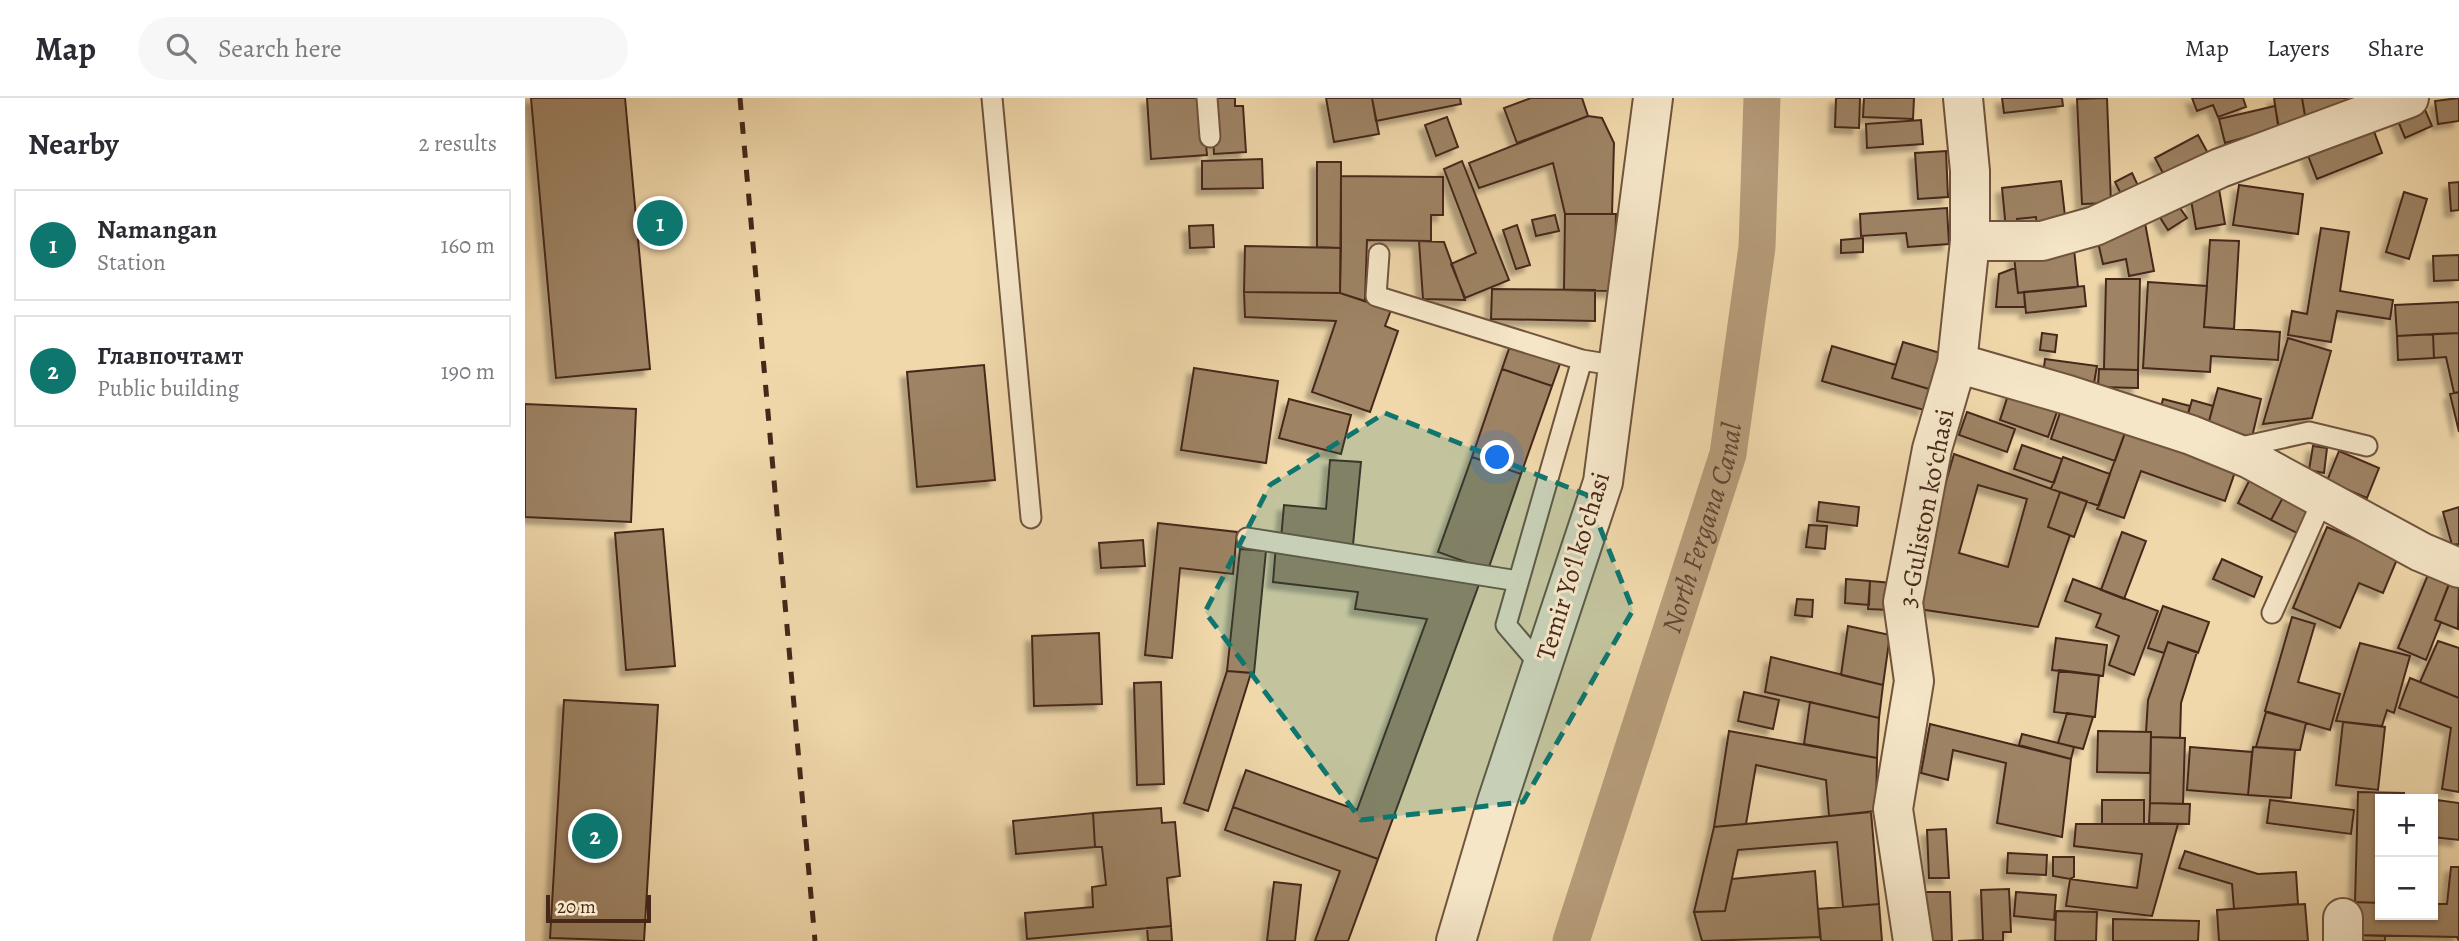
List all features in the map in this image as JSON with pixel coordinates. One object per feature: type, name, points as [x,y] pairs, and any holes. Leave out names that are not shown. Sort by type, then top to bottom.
[{"type":"street","name":"Temir Yoʻl koʻchasi","points":[[1456,941],[1497,802],[1603,482],[1601,363],[1653,98]]},
{"type":"street","name":"3-Guliston koʻchasi","points":[[1913,941],[1893,809],[1914,681],[1903,603],[1931,449],[1957,363],[1970,241],[1970,171],[1963,98]]},
{"type":"street","points":[[1970,241],[2042,241],[2095,226],[2220,168],[2409,98]]},
{"type":"street","points":[[1957,363],[2068,394],[2229,450],[2421,552],[2459,568]]},
{"type":"lane","points":[[992,98],[1031,519]]},
{"type":"lane","points":[[1207,98],[1210,137]]},
{"type":"lane","points":[[1378,254],[1376,296],[1601,363],[1518,581],[1506,625],[1542,667]]},
{"type":"lane","points":[[2229,450],[2309,432],[2367,446]]},
{"type":"lane","points":[[2272,613],[2323,499]]},
{"type":"lane","points":[[1247,538],[1518,581]]},
{"type":"highlighted area","points":[[1385,413],[1587,495],[1633,610],[1523,802],[1361,820],[1205,612],[1270,485]]},
{"type":"building","points":[[531,98],[625,98],[650,369],[556,378]]},
{"type":"building","points":[[1147,98],[1202,98],[1207,155],[1151,159]]},
{"type":"building","points":[[1211,98],[1235,98],[1235,106],[1243,106],[1246,152],[1214,154]]},
{"type":"building","points":[[1326,98],[1372,98],[1379,134],[1334,142]]},
{"type":"building","points":[[1372,98],[1460,98],[1461,104],[1376,121]]},
{"type":"building","points":[[1531,98],[1582,98],[1588,116],[1517,143],[1504,108]]},
{"type":"building","points":[[1836,98],[1860,98],[1859,128],[1835,127]]},
{"type":"building","points":[[1864,98],[1914,98],[1913,119],[1863,117]]},
{"type":"building","points":[[2002,98],[2062,98],[2063,106],[2004,113]]},
{"type":"building","points":[[2107,98],[2111,203],[2082,204],[2077,99]]},
{"type":"building","points":[[2192,98],[2243,98],[2246,107],[2218,117],[2213,105],[2197,111]]},
{"type":"building","points":[[2274,98],[2302,98],[2307,127],[2279,132]]},
{"type":"building","points":[[2302,98],[2362,98],[2306,122]]},
{"type":"building","points":[[2459,98],[2459,121],[2438,124],[2435,101]]},
{"type":"building","points":[[2423,105],[2432,126],[2405,138],[2396,116]]},
{"type":"building","points":[[2275,106],[2279,128],[2225,143],[2219,119]]},
{"type":"building","points":[[1588,116],[1602,118],[1614,143],[1612,214],[1565,214],[1553,163],[1479,188],[1469,163]]},
{"type":"building","points":[[1447,117],[1458,147],[1436,156],[1425,125]]},
{"type":"building","points":[[1921,120],[1923,144],[1867,148],[1866,124]]},
{"type":"building","points":[[2372,126],[2382,153],[2317,179],[2307,153]]},
{"type":"building","points":[[2198,135],[2209,155],[2166,179],[2155,158]]},
{"type":"building","points":[[1946,151],[1948,197],[1918,199],[1915,153]]},
{"type":"building","points":[[1262,159],[1263,188],[1202,189],[1202,161]]},
{"type":"building","points":[[1462,161],[1509,280],[1465,298],[1451,264],[1476,253],[1444,169]]},
{"type":"building","points":[[1317,162],[1341,162],[1341,248],[1317,247]]},
{"type":"building","points":[[2132,173],[2140,190],[2123,198],[2115,182]]},
{"type":"building","points":[[1341,176],[1443,177],[1443,215],[1431,215],[1431,241],[1367,240],[1365,301],[1340,293]]},
{"type":"building","points":[[2061,181],[2066,225],[2037,228],[2036,217],[2017,219],[2018,227],[2006,229],[2002,188]]},
{"type":"building","points":[[2459,182],[2459,210],[2451,211],[2449,183]]},
{"type":"building","points":[[2239,185],[2303,194],[2298,234],[2233,225]]},
{"type":"building","points":[[2219,189],[2225,224],[2196,229],[2190,194]]},
{"type":"building","points":[[2404,192],[2427,199],[2409,259],[2386,252]]},
{"type":"building","points":[[2177,204],[2187,218],[2168,230],[2159,216]]},
{"type":"building","points":[[1947,208],[1949,244],[1908,247],[1906,233],[1861,236],[1860,214]]},
{"type":"building","points":[[1565,214],[1616,214],[1614,291],[1564,290]]},
{"type":"building","points":[[1555,215],[1559,231],[1536,236],[1532,220]]},
{"type":"building","points":[[2145,223],[2154,271],[2129,276],[2126,259],[2103,264],[2097,238]]},
{"type":"building","points":[[1213,225],[1214,247],[1190,248],[1189,226]]},
{"type":"building","points":[[1517,225],[1530,265],[1516,269],[1503,230]]},
{"type":"building","points":[[2321,228],[2349,232],[2340,291],[2393,300],[2390,319],[2337,311],[2331,342],[2288,335],[2292,311],[2307,314]]},
{"type":"building","points":[[1863,238],[1863,252],[1841,253],[1841,240]]},
{"type":"building","points":[[2210,240],[2239,241],[2234,329],[2204,327]]},
{"type":"building","points":[[1419,241],[1444,242],[1465,300],[1423,299]]},
{"type":"building","points":[[1245,246],[1341,248],[1340,293],[1244,292]]},
{"type":"building","points":[[2074,249],[2078,287],[2018,293],[2014,256]]},
{"type":"building","points":[[2459,255],[2459,280],[2434,281],[2433,256]]},
{"type":"building","points":[[2015,268],[2018,293],[2024,292],[2025,307],[1996,307],[1999,274]]},
{"type":"building","points":[[2106,279],[2140,279],[2138,370],[2104,369]]},
{"type":"building","points":[[2148,282],[2207,286],[2204,327],[2280,332],[2278,360],[2211,356],[2210,372],[2143,368]]},
{"type":"building","points":[[2084,286],[2086,306],[2026,313],[2024,292]]},
{"type":"building","points":[[1492,289],[1595,290],[1595,321],[1491,319]]},
{"type":"building","points":[[1244,292],[1340,293],[1391,310],[1385,326],[1398,331],[1370,412],[1312,392],[1336,321],[1245,317]]},
{"type":"building","points":[[2459,302],[2459,333],[2397,336],[2395,305]]},
{"type":"building","points":[[2042,333],[2057,335],[2055,352],[2040,350]]},
{"type":"building","points":[[2459,333],[2459,392],[2454,393],[2446,357],[2434,358],[2433,334]]},
{"type":"building","points":[[2433,334],[2434,358],[2398,360],[2397,336]]},
{"type":"building","points":[[2288,338],[2331,351],[2312,418],[2263,424]]},
{"type":"building","points":[[1903,342],[1940,353],[1929,389],[1892,378]]},
{"type":"building","points":[[1511,343],[1561,361],[1552,386],[1502,369]]},
{"type":"building","points":[[1832,346],[1896,365],[1892,378],[1929,389],[1924,410],[1822,381]]},
{"type":"building","points":[[2045,359],[2097,366],[2094,383],[2043,376]]},
{"type":"building","points":[[984,365],[995,480],[917,487],[907,372]]},
{"type":"building","points":[[1194,368],[1278,381],[1266,463],[1181,450]]},
{"type":"building","points":[[1502,369],[1552,386],[1521,474],[1472,457]]},
{"type":"building","points":[[2099,369],[2138,370],[2138,388],[2098,387]]},
{"type":"building","points":[[2218,388],[2261,399],[2252,437],[2208,425]]},
{"type":"building","points":[[2010,389],[2059,406],[2048,437],[2000,420]]},
{"type":"building","points":[[2459,392],[2459,432],[2450,394]]},
{"type":"building","points":[[1289,399],[1351,415],[1341,454],[1279,438]]},
{"type":"building","points":[[2163,399],[2190,406],[2185,425],[2158,418]]},
{"type":"building","points":[[2192,400],[2213,406],[2208,425],[2185,425]]},
{"type":"building","points":[[525,404],[636,409],[631,522],[525,517]]},
{"type":"building","points":[[2062,407],[2126,430],[2115,461],[2051,439]]},
{"type":"building","points":[[1967,412],[2015,429],[2007,452],[1959,435]]},
{"type":"building","points":[[2126,430],[2236,469],[2225,501],[2141,471],[2124,518],[2097,509]]},
{"type":"building","points":[[2022,445],[2062,459],[2054,483],[2014,469]]},
{"type":"building","points":[[2313,446],[2327,448],[2324,473],[2309,470]]},
{"type":"building","points":[[2339,451],[2379,468],[2367,498],[2327,481]]},
{"type":"building","points":[[1954,454],[2060,492],[2048,527],[2070,535],[2038,627],[1919,609],[1913,595]],"holes":[[[1978,485],[2027,499],[2008,567],[1959,553]]]},
{"type":"building","points":[[1472,457],[1521,474],[1488,570],[1438,552]]},
{"type":"building","points":[[2063,457],[2110,474],[2099,506],[2051,489]]},
{"type":"building","points":[[1330,460],[1361,462],[1353,545],[1281,539],[1284,505],[1326,509]]},
{"type":"building","points":[[2255,469],[2289,486],[2271,520],[2238,503]]},
{"type":"building","points":[[2289,486],[2317,500],[2299,534],[2271,520]]},
{"type":"building","points":[[2060,492],[2087,501],[2074,537],[2048,527]]},
{"type":"building","points":[[1819,502],[1859,507],[1857,526],[1817,521]]},
{"type":"building","points":[[2459,507],[2459,544],[2452,545],[2443,512]]},
{"type":"building","points":[[1158,523],[1237,532],[1233,574],[1180,568],[1172,658],[1145,655]]},
{"type":"building","points":[[1809,525],[1827,526],[1825,549],[1806,547]]},
{"type":"building","points":[[2327,527],[2398,557],[2383,593],[2359,583],[2340,628],[2293,608]]},
{"type":"building","points":[[663,529],[675,666],[626,670],[615,533]]},
{"type":"building","points":[[2122,532],[2146,541],[2124,599],[2101,590]]},
{"type":"building","points":[[1143,540],[1145,566],[1101,568],[1099,543]]},
{"type":"building","points":[[1276,545],[1481,579],[1378,859],[1233,807],[1246,770],[1357,810],[1427,619],[1355,609],[1358,592],[1273,582]]},
{"type":"building","points":[[1240,549],[1266,551],[1254,673],[1227,671]]},
{"type":"building","points":[[2222,559],[2262,577],[2254,597],[2213,579]]},
{"type":"building","points":[[2429,572],[2450,581],[2435,620],[2441,622],[2426,660],[2398,648]]},
{"type":"building","points":[[2452,577],[2459,580],[2458,629],[2435,620]]},
{"type":"building","points":[[1846,579],[1870,581],[1869,605],[1845,603]]},
{"type":"building","points":[[2073,579],[2158,611],[2134,675],[2109,665],[2119,636],[2096,627],[2101,614],[2065,601]]},
{"type":"building","points":[[1870,581],[1892,583],[1890,610],[1868,609]]},
{"type":"building","points":[[1797,599],[1813,600],[1812,617],[1795,615]]},
{"type":"building","points":[[2163,606],[2209,622],[2198,653],[2168,642],[2164,653],[2148,648]]},
{"type":"building","points":[[2292,617],[2315,624],[2298,682],[2340,694],[2330,730],[2265,711]]},
{"type":"building","points":[[1848,626],[1890,635],[1883,685],[1841,675]]},
{"type":"building","points":[[1099,633],[1102,704],[1034,706],[1032,636]]},
{"type":"building","points":[[2056,638],[2107,645],[2103,676],[2052,670]]},
{"type":"building","points":[[2438,641],[2459,648],[2459,698],[2420,682]]},
{"type":"building","points":[[2168,642],[2197,652],[2181,703],[2180,738],[2151,737],[2151,732],[2146,732],[2148,700]]},
{"type":"building","points":[[2360,643],[2410,656],[2394,713],[2387,710],[2382,726],[2336,721]]},
{"type":"building","points":[[1771,657],[1883,685],[1879,718],[1765,692]]},
{"type":"building","points":[[2059,670],[2099,675],[2095,717],[2054,712]]},
{"type":"building","points":[[1227,671],[1251,673],[1208,811],[1184,803]]},
{"type":"building","points":[[2410,678],[2459,698],[2459,792],[2442,789],[2451,728],[2399,708]]},
{"type":"building","points":[[1161,682],[1164,784],[1137,785],[1134,683]]},
{"type":"building","points":[[1744,692],[1779,700],[1773,729],[1738,721]]},
{"type":"building","points":[[564,700],[658,705],[644,941],[550,938]]},
{"type":"building","points":[[1810,702],[1879,718],[1877,758],[1804,744]]},
{"type":"building","points":[[2266,712],[2306,723],[2300,750],[2256,747]]},
{"type":"building","points":[[2067,713],[2093,717],[2083,749],[2058,743]]},
{"type":"building","points":[[2343,722],[2385,727],[2378,790],[2336,785]]},
{"type":"building","points":[[1930,724],[2071,759],[2062,837],[1997,823],[2006,763],[1953,750],[1948,780],[1921,773]]},
{"type":"building","points":[[1729,731],[1877,758],[1876,811],[1829,816],[1826,780],[1756,765],[1746,824],[1714,827]]},
{"type":"building","points":[[2098,731],[2151,732],[2150,773],[2097,772]]},
{"type":"building","points":[[2022,734],[2074,747],[2071,759],[2019,745]]},
{"type":"building","points":[[2151,737],[2185,738],[2183,804],[2150,803]]},
{"type":"building","points":[[2190,747],[2252,752],[2248,795],[2187,790]]},
{"type":"building","points":[[2253,747],[2295,750],[2291,798],[2248,795]]},
{"type":"building","points":[[2358,792],[2404,793],[2375,794],[2375,903],[2355,902]]},
{"type":"building","points":[[2102,800],[2144,800],[2144,824],[2102,824]]},
{"type":"building","points":[[2270,800],[2354,810],[2351,834],[2267,823]]},
{"type":"building","points":[[2438,800],[2459,803],[2459,840],[2438,838]]},
{"type":"building","points":[[2150,803],[2190,804],[2189,824],[2149,823]]},
{"type":"building","points":[[1233,807],[1378,859],[1348,941],[1315,941],[1340,871],[1225,830]]},
{"type":"building","points":[[1161,808],[1162,823],[1175,822],[1180,876],[1167,878],[1171,926],[1027,939],[1025,913],[1093,907],[1092,887],[1106,885],[1102,847],[1095,847],[1093,813]]},
{"type":"building","points":[[1871,812],[1879,904],[1843,907],[1837,842],[1738,850],[1725,911],[1694,912],[1714,827]]},
{"type":"building","points":[[1093,813],[1095,847],[1016,854],[1013,821]]},
{"type":"building","points":[[2076,824],[2178,824],[2152,916],[2066,906],[2070,879],[2137,888],[2142,854],[2074,846]]},
{"type":"building","points":[[1946,829],[1949,878],[1929,878],[1927,830]]},
{"type":"building","points":[[2185,851],[2258,874],[2296,872],[2298,904],[2234,909],[2232,884],[2179,868]]},
{"type":"building","points":[[2008,853],[2047,855],[2046,875],[2007,873]]},
{"type":"building","points":[[2053,857],[2074,857],[2074,877],[2070,879],[2053,876]]},
{"type":"building","points":[[2451,867],[2459,867],[2459,941],[2457,937],[2354,935],[2355,902],[2375,903],[2375,920],[2438,920],[2438,904],[2447,904]]},
{"type":"building","points":[[1815,871],[1820,937],[1702,941],[1694,912],[1725,911],[1732,879]]},
{"type":"building","points":[[1274,882],[1301,885],[1295,941],[1267,941]]},
{"type":"building","points":[[2009,889],[2011,932],[2003,932],[2003,941],[1958,941],[1983,940],[1981,890]]},
{"type":"building","points":[[1924,892],[1950,892],[1952,941],[1926,941]]},
{"type":"building","points":[[2016,892],[2056,895],[2054,920],[2014,916]]},
{"type":"building","points":[[1879,904],[1882,941],[1821,941],[1818,909]]},
{"type":"building","points":[[2305,904],[2308,941],[2219,941],[2217,910]]},
{"type":"building","points":[[2056,911],[2097,912],[2096,941],[2055,941]]},
{"type":"building","points":[[2113,919],[2199,921],[2198,941],[2113,941]]},
{"type":"building","points":[[1171,926],[1172,941],[1148,941],[1147,928]]},
{"type":"building","points":[[2354,935],[2385,936],[2385,941],[2354,941]]},
{"type":"waterway","name":"North Fergana Canal","points":[[1571,941],[1728,454],[1757,247],[1762,98]]},
{"type":"railway","points":[[740,98],[815,941]]},
{"type":"place","name":"Namangan","points":[[660,223]]},
{"type":"place","name":"Главпочтамт","points":[[595,836]]}]
